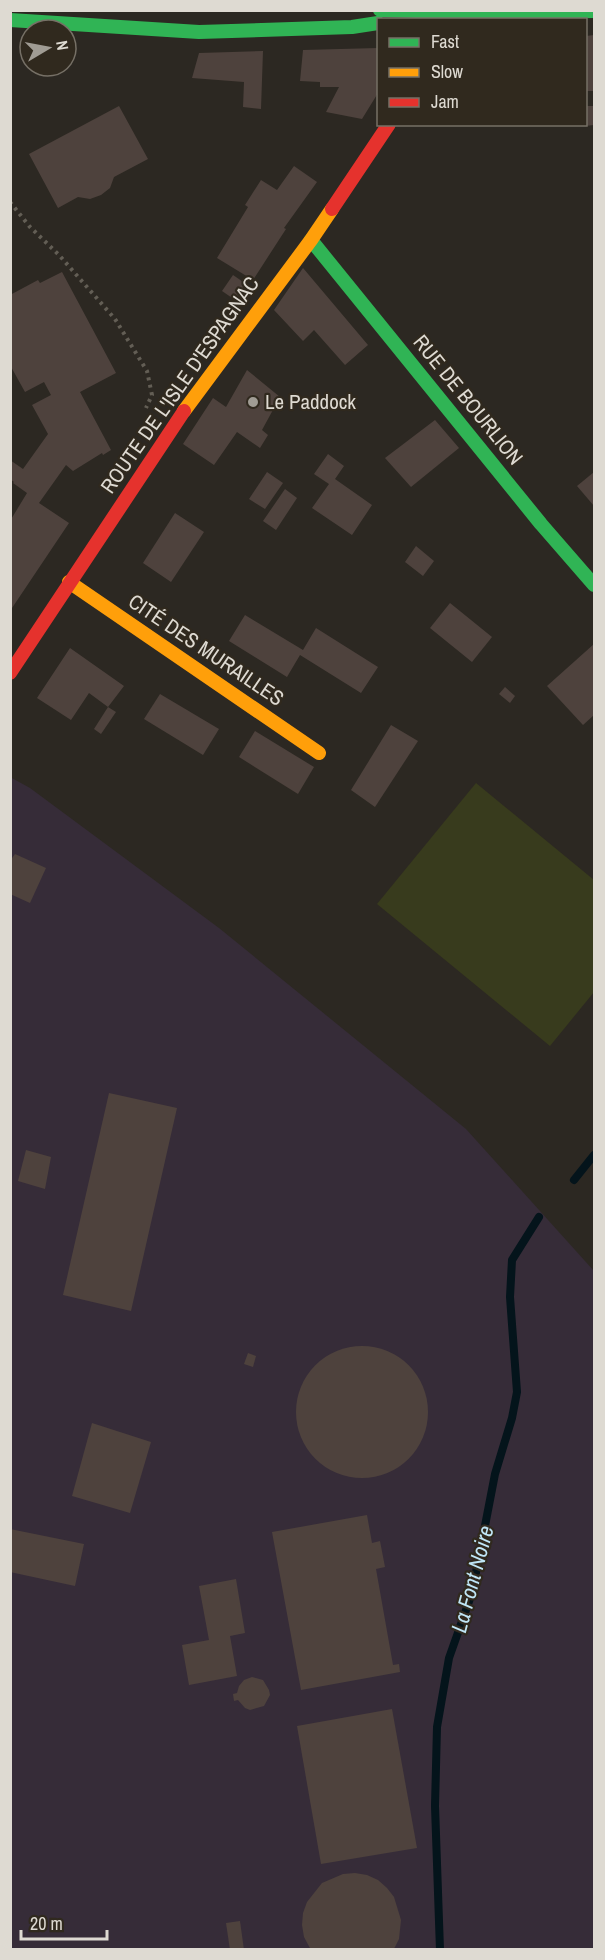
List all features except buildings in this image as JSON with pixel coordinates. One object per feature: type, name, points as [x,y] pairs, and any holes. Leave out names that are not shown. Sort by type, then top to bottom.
[{"type":"street","points":[[126,28],[128,10]]},
{"type":"street","points":[[380,10],[435,17],[594,11]]},
{"type":"street","points":[[10,21],[199,32],[352,27],[377,23]]},
{"type":"street","name":"ROUTE DE L'ISLE D'ESPAGNAC","points":[[10,673],[185,409],[311,240],[388,126]]},
{"type":"street","name":"RUE DE BOURLION","points":[[311,240],[541,524],[594,585]]},
{"type":"street","name":"CITÉ DES MURAILLES","points":[[69,582],[319,753]]},
{"type":"path","points":[[10,202],[115,319],[147,371],[152,395]]},
{"type":"shaded area","points":[[10,777],[30,788],[219,928],[466,1129],[594,1271],[594,1949],[11,1949]]},
{"type":"green space","points":[[476,783],[594,880],[594,992],[550,1046],[377,904]]},
{"type":"waterway","name":"La Font Noire","points":[[574,1180],[594,1155]]},
{"type":"waterway","name":"La Font Noire","points":[[440,1950],[435,1806],[437,1727],[449,1658],[472,1593],[495,1474],[512,1418],[517,1392],[510,1297],[512,1260],[539,1217]]},
{"type":"traffic: fast","points":[[380,10],[487,13],[594,11]]},
{"type":"traffic: fast","points":[[10,20],[199,32],[352,27],[377,23]]},
{"type":"traffic: fast","points":[[311,240],[541,524],[594,585]]},
{"type":"traffic: slow","points":[[184,411],[332,209]]},
{"type":"traffic: slow","points":[[69,582],[319,753]]},
{"type":"traffic: jam","points":[[332,209],[388,126]]},
{"type":"traffic: jam","points":[[10,673],[184,411]]},
{"type":"place","name":"Le Paddock","points":[[253,402]]}]
